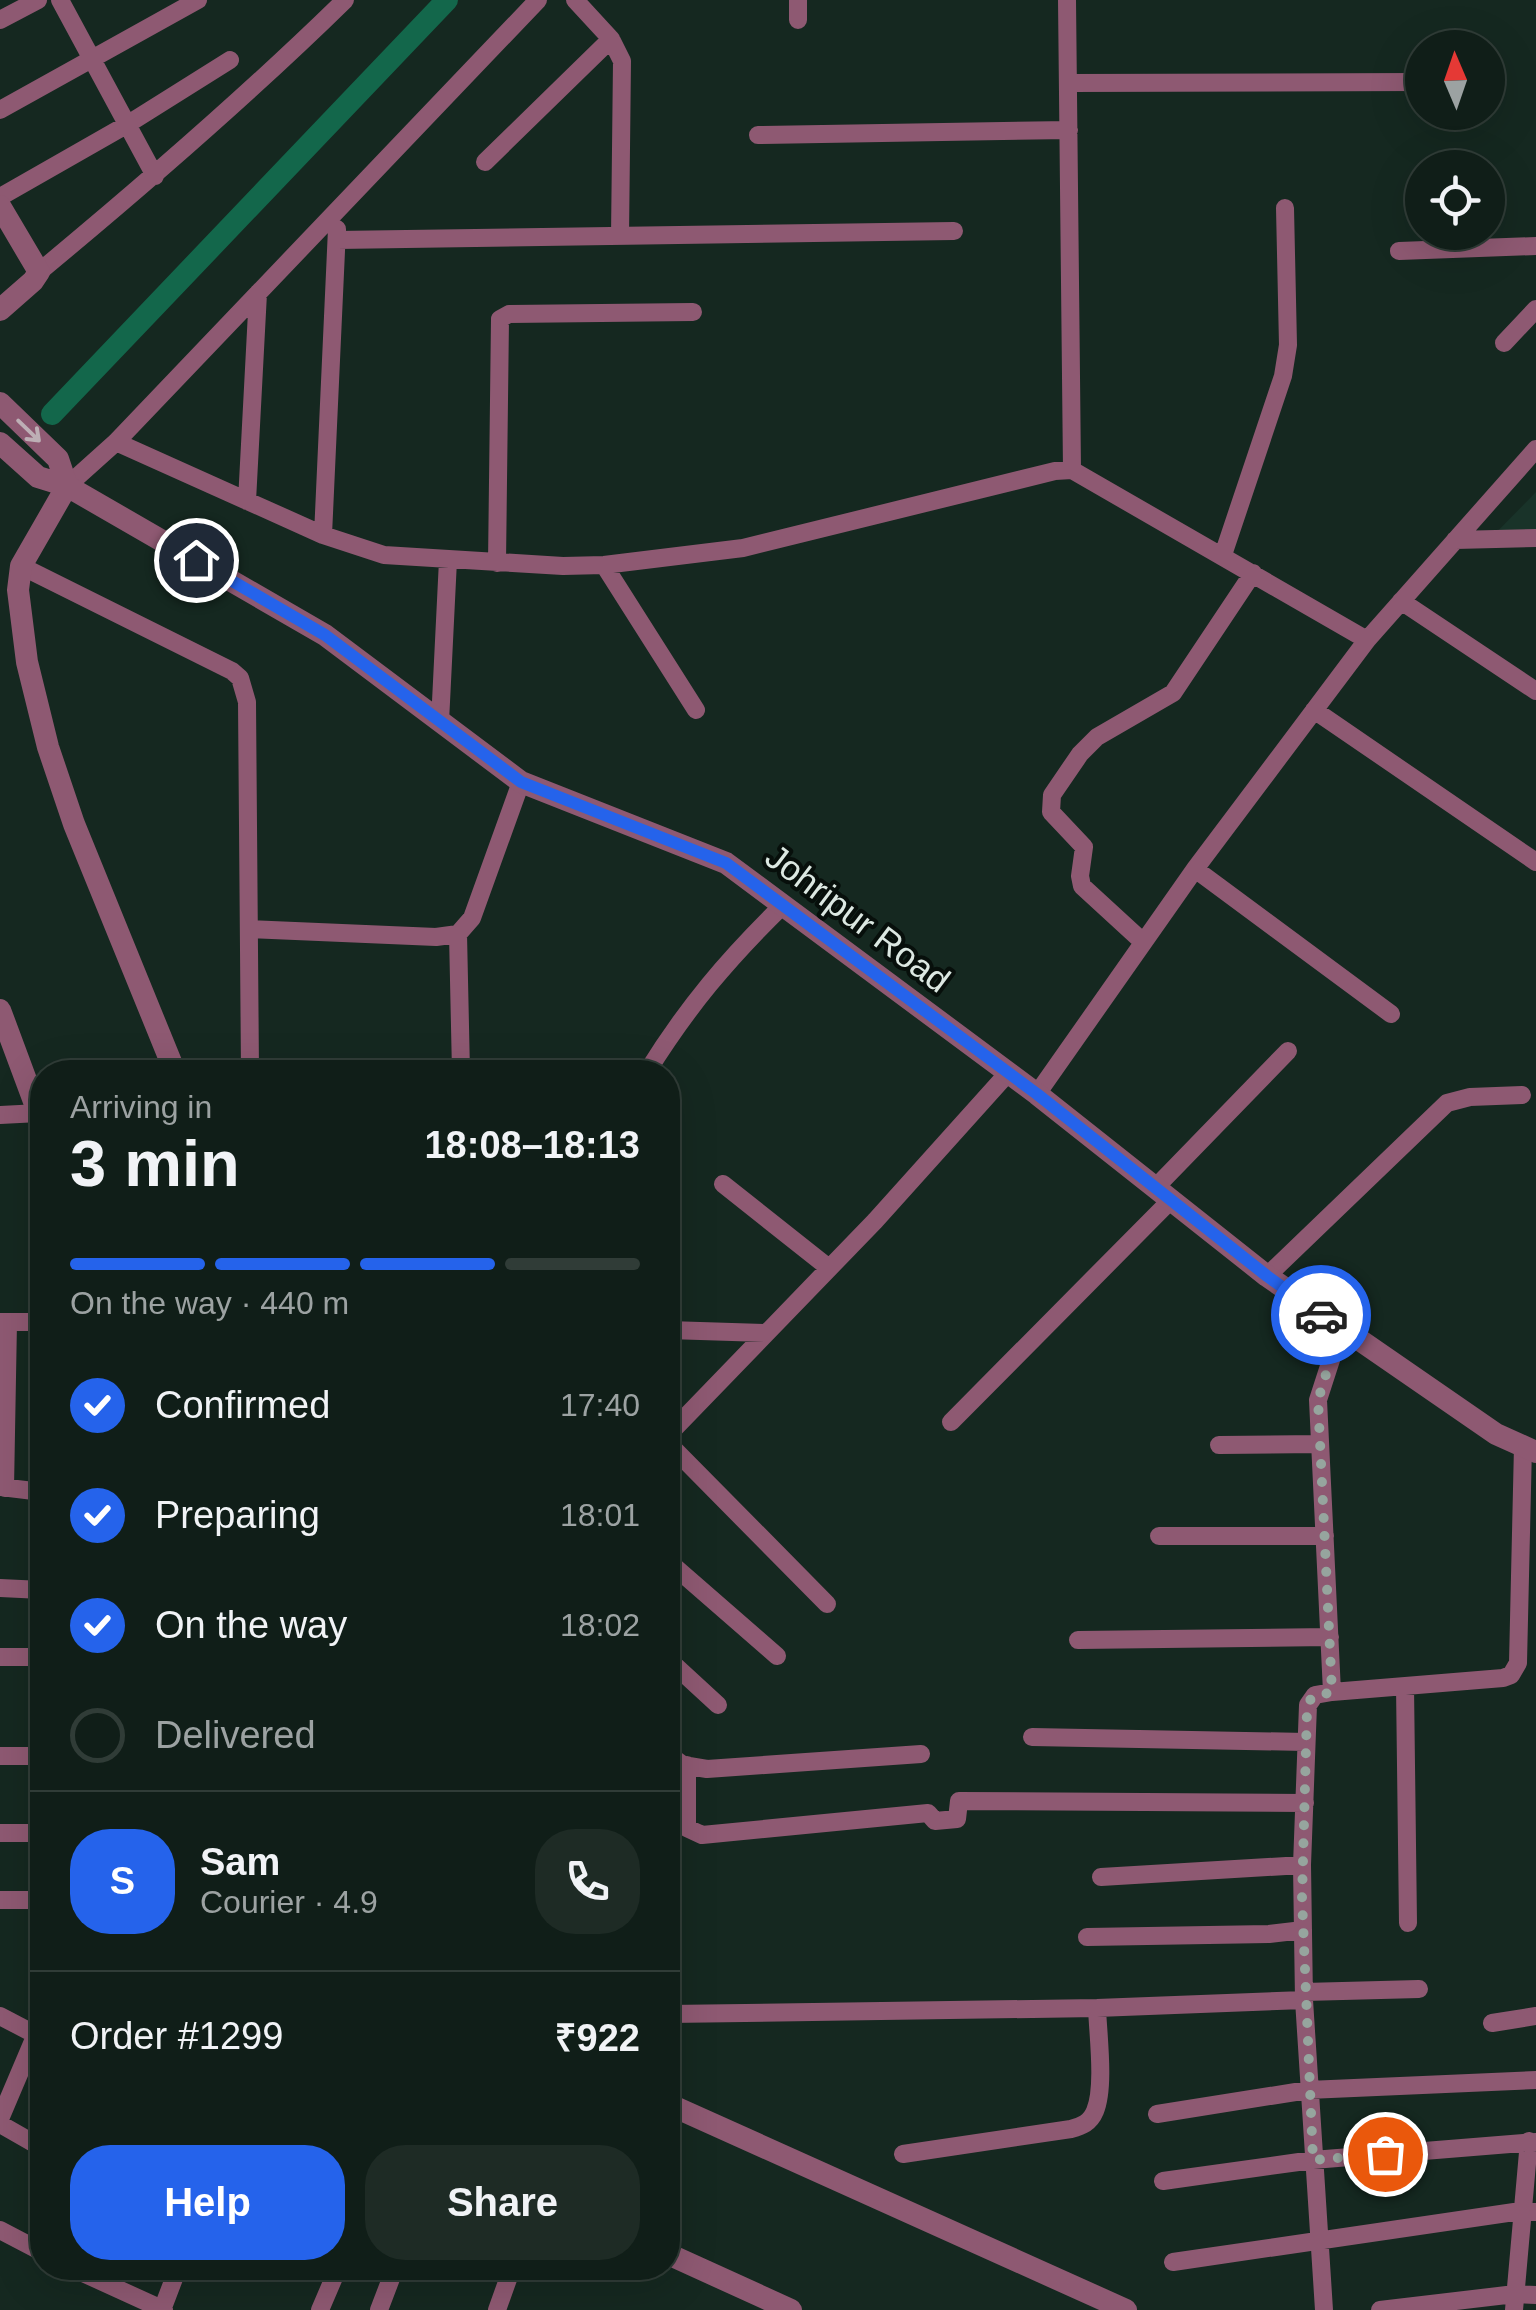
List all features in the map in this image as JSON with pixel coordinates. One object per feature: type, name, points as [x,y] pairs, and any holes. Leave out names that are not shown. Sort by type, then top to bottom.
[{"type":"street","points":[[0,20],[38,0]]},
{"type":"street","points":[[60,0],[155,176]]},
{"type":"street","points":[[0,110],[198,0]]},
{"type":"street","points":[[3,307],[39,272],[155,176],[345,0]]},
{"type":"street","points":[[171,1060],[74,824],[48,747],[27,662],[18,590],[21,566],[67,486],[116,442],[538,0]]},
{"type":"street","points":[[575,0],[611,39],[618,50],[623,74],[620,236]]},
{"type":"street","points":[[798,0],[798,20]]},
{"type":"street","points":[[1067,0],[1072,470]]},
{"type":"street","points":[[484,162],[611,39]]},
{"type":"street","points":[[0,196],[128,124],[230,60]]},
{"type":"street","points":[[1069,83],[1405,82]]},
{"type":"street","points":[[758,135],[1069,130]]},
{"type":"street","points":[[0,206],[39,272]]},
{"type":"street","points":[[323,535],[338,208]]},
{"type":"street","points":[[1223,555],[1284,376],[1288,346],[1284,208]]},
{"type":"street","points":[[337,240],[954,231]]},
{"type":"street","points":[[1400,251],[1536,246]]},
{"type":"street","points":[[247,501],[258,293]]},
{"type":"street","points":[[1504,343],[1536,309]]},
{"type":"street","points":[[497,563],[500,319],[509,314],[693,312]]},
{"type":"street","points":[[0,403],[58,459],[67,486]]},
{"type":"street","name":"Johripur Road","points":[[0,442],[38,477],[67,486],[325,635],[521,782],[726,863],[1037,1094],[1267,1276],[1496,1434],[1530,1449]]},
{"type":"street","points":[[116,442],[323,535],[384,555],[497,563],[604,565],[743,548],[1072,470],[1366,640]]},
{"type":"street","points":[[1037,1094],[1195,870],[1366,640],[1536,449]]},
{"type":"street","points":[[1455,540],[1536,538]]},
{"type":"street","points":[[440,722],[448,560]]},
{"type":"street","points":[[604,565],[696,710]]},
{"type":"street","points":[[21,566],[232,670],[240,678],[246,702],[250,1060]]},
{"type":"street","points":[[1144,942],[1082,886],[1084,847],[1051,812],[1052,795],[1096,737],[1173,693],[1253,573]]},
{"type":"street","points":[[1401,601],[1536,691]]},
{"type":"street","points":[[1314,710],[1536,862]]},
{"type":"street","points":[[461,1060],[458,934],[472,918],[521,782]]},
{"type":"street","points":[[1195,870],[1391,1014]]},
{"type":"street","points":[[655,1060],[724,964],[783,905]]},
{"type":"street","points":[[249,929],[458,934]]},
{"type":"street","points":[[0,1010],[30,1091]]},
{"type":"street","points":[[951,1422],[1164,1193],[1288,1051]]},
{"type":"street","points":[[680,1423],[1008,1073]]},
{"type":"street","points":[[1267,1276],[1446,1102],[1522,1095]]},
{"type":"street","points":[[0,1115],[30,1117]]},
{"type":"street","points":[[723,1184],[829,1268]]},
{"type":"street","points":[[30,1322],[4,1322],[3,1488],[30,1491]]},
{"type":"street","points":[[1332,1692],[1318,1400],[1340,1329]]},
{"type":"street","points":[[680,1330],[766,1333]]},
{"type":"street","points":[[1219,1445],[1320,1444]]},
{"type":"street","points":[[1324,2310],[1304,1996],[1302,1864],[1311,1698],[1332,1692],[1503,1678],[1527,1664],[1530,1449]]},
{"type":"street","points":[[680,1455],[827,1604]]},
{"type":"street","points":[[1159,1536],[1324,1536]]},
{"type":"street","points":[[680,1571],[778,1656]]},
{"type":"street","points":[[0,1588],[30,1589]]},
{"type":"street","points":[[1078,1640],[1330,1637]]},
{"type":"street","points":[[0,1657],[30,1658]]},
{"type":"street","points":[[680,1671],[718,1705]]},
{"type":"street","points":[[1405,1686],[1408,1923]]},
{"type":"street","points":[[1032,1737],[1306,1742]]},
{"type":"street","points":[[680,1762],[708,1769],[921,1754]]},
{"type":"street","points":[[0,1756],[30,1756]]},
{"type":"street","points":[[687,1766],[687,1828],[702,1835],[928,1813],[935,1821],[957,1819],[959,1802],[1305,1803]]},
{"type":"street","points":[[0,1833],[30,1833]]},
{"type":"street","points":[[1101,1877],[1302,1864]]},
{"type":"street","points":[[0,1900],[30,1900]]},
{"type":"street","points":[[1088,1936],[1269,1934],[1303,1930]]},
{"type":"street","points":[[680,2014],[1097,2008],[1418,1989]]},
{"type":"street","points":[[903,2154],[1071,2130],[1085,2124],[1094,2114],[1098,2099],[1097,2008]]},
{"type":"street","points":[[0,2016],[30,2027]]},
{"type":"street","points":[[1492,2023],[1536,2016]]},
{"type":"street","points":[[30,2054],[0,2122],[30,2141]]},
{"type":"street","points":[[1157,2114],[1308,2090],[1536,2080]]},
{"type":"street","points":[[680,2109],[1126,2310]]},
{"type":"street","points":[[1163,2181],[1313,2160],[1532,2141],[1529,2211],[1514,2302]]},
{"type":"street","points":[[1173,2262],[1529,2211]]},
{"type":"street","points":[[0,2230],[30,2246]]},
{"type":"street","points":[[680,2259],[791,2310]]},
{"type":"street","points":[[114,2280],[163,2310],[174,2280]]},
{"type":"street","points":[[320,2310],[333,2280]]},
{"type":"street","points":[[379,2310],[390,2280]]},
{"type":"street","points":[[497,2310],[508,2280]]},
{"type":"street","points":[[1380,2310],[1514,2302],[1536,2295]]},
{"type":"shaded area","points":[[1536,492],[1536,544],[1484,545]]},
{"type":"waterway","points":[[52,414],[447,0]]},
{"type":"way so far","points":[[1321,1315],[1340,1329],[1318,1400],[1332,1692],[1311,1698],[1307,1710],[1302,1898],[1313,2160],[1385,2154]]},
{"type":"route","points":[[196,560],[325,635],[521,782],[726,863],[1037,1094],[1321,1315]]}]
